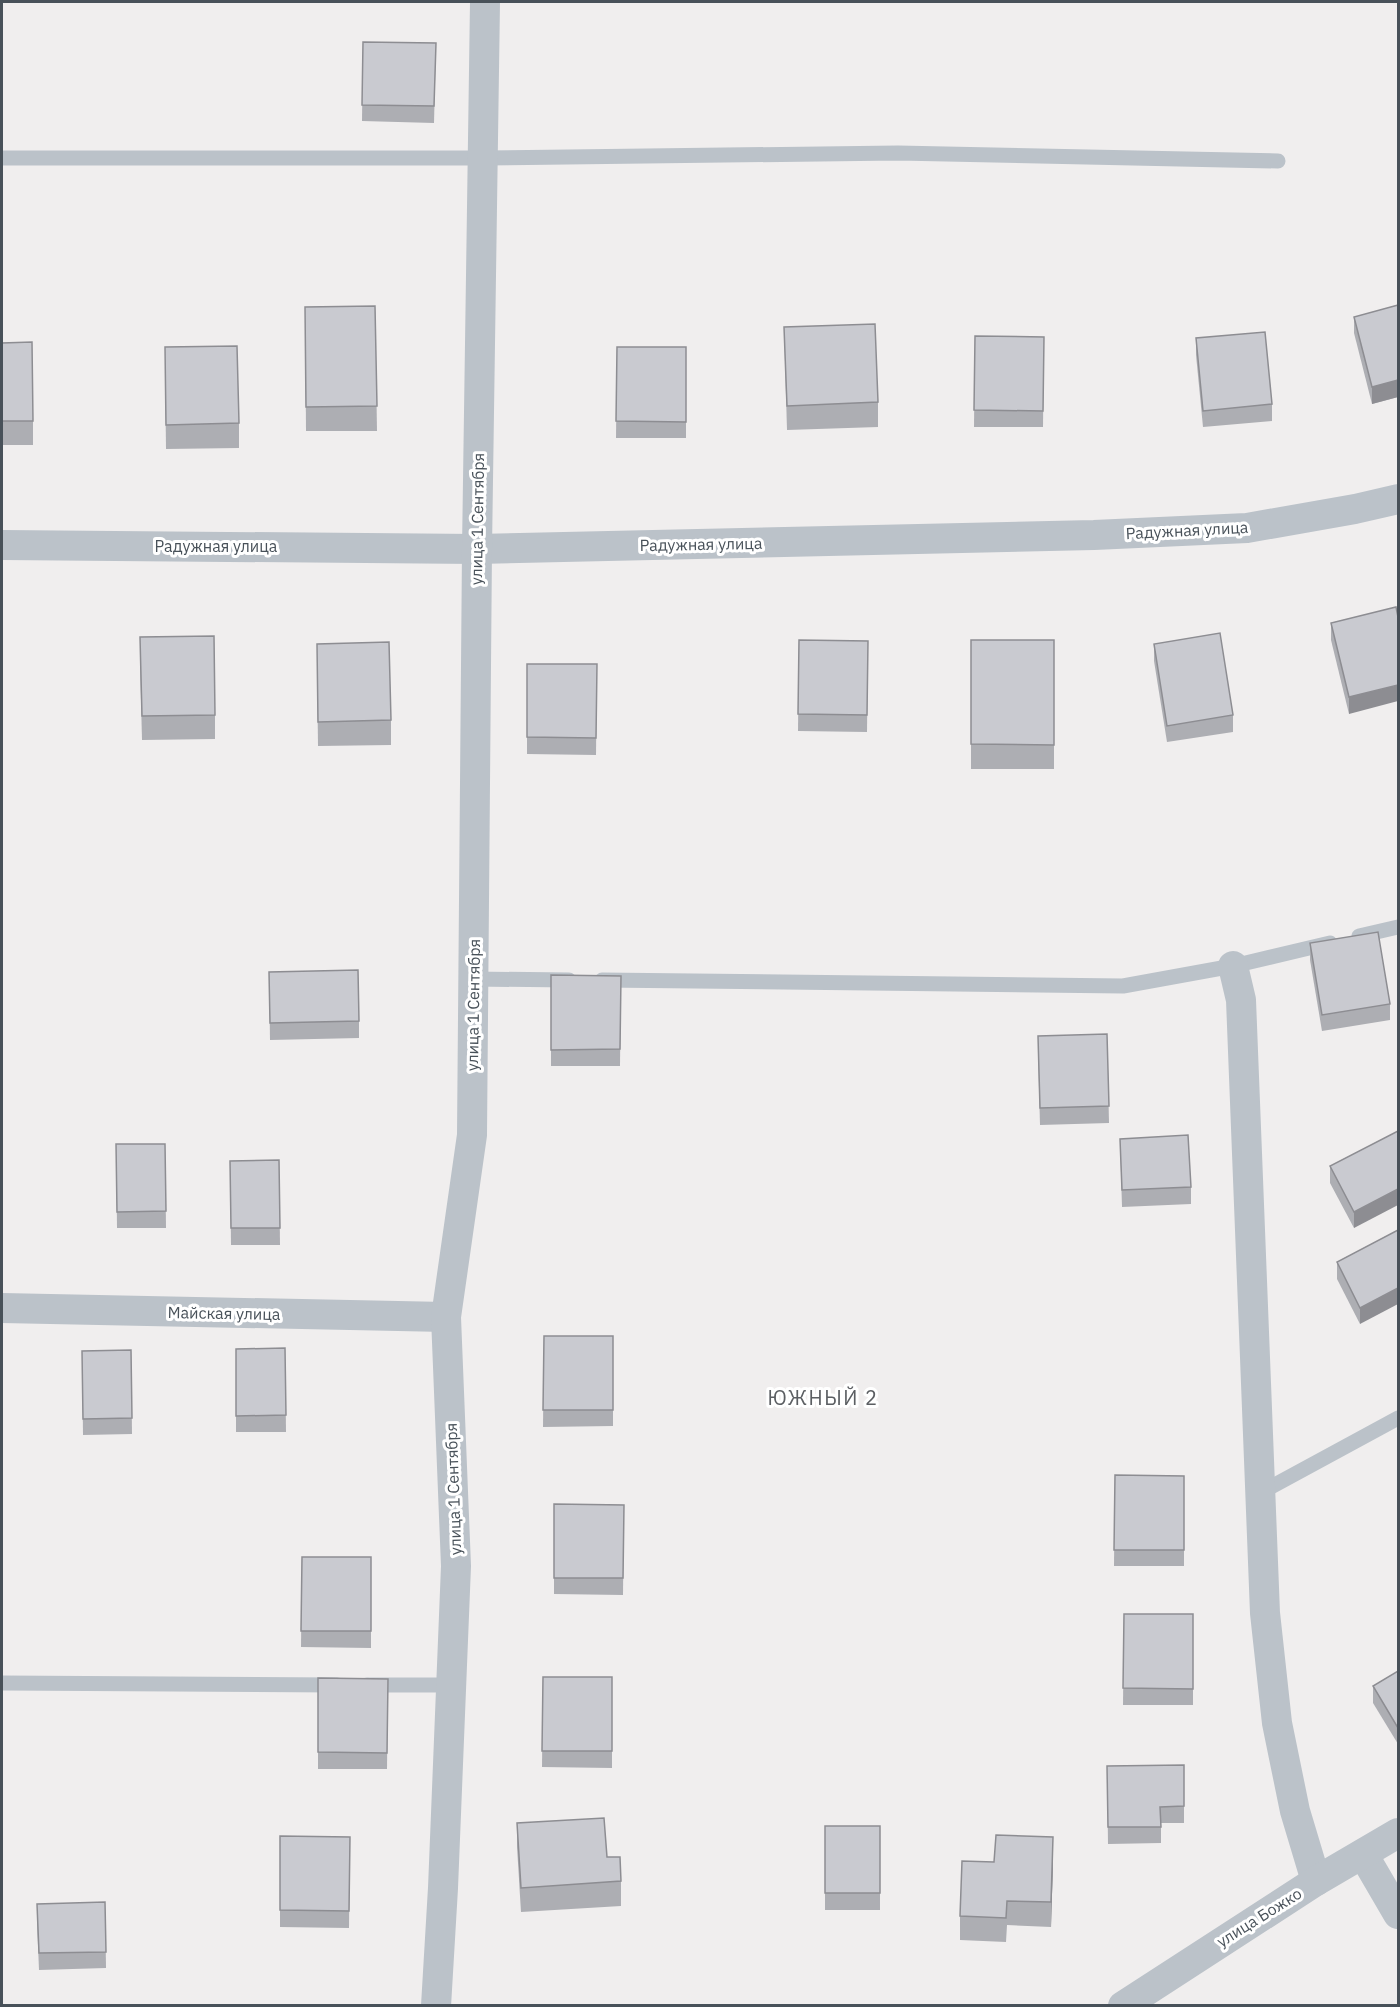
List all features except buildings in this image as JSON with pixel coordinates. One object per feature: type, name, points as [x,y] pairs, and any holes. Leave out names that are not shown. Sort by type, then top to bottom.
[{"type":"street","name":"улица 1 Сентября","points":[[436,2006],[444,1876],[456,1566],[446,1317],[472,1135],[485,2]]},
{"type":"street","name":"Радужная улица","points":[[2,545],[477,549],[1094,535],[1246,528],[1398,499]]},
{"type":"street","points":[[1233,966],[1241,1000],[1265,1613],[1277,1723],[1295,1811],[1316,1881]]},
{"type":"street","name":"Майская улица","points":[[2,1308],[446,1317]]},
{"type":"street","name":"улица Божко","points":[[1123,2006],[1316,1881],[1398,1833]]},
{"type":"street","points":[[1363,1854],[1398,1914]]},
{"type":"lane","points":[[2,158],[483,158],[898,153],[1278,161]]},
{"type":"lane","points":[[473,979],[1123,986],[1233,966],[1398,927]]},
{"type":"lane","points":[[1260,1493],[1398,1418]]},
{"type":"lane","points":[[2,1683],[451,1685]]},
{"type":"district","name":"ЮЖНЫЙ 2","points":[[823,1397]]}]
